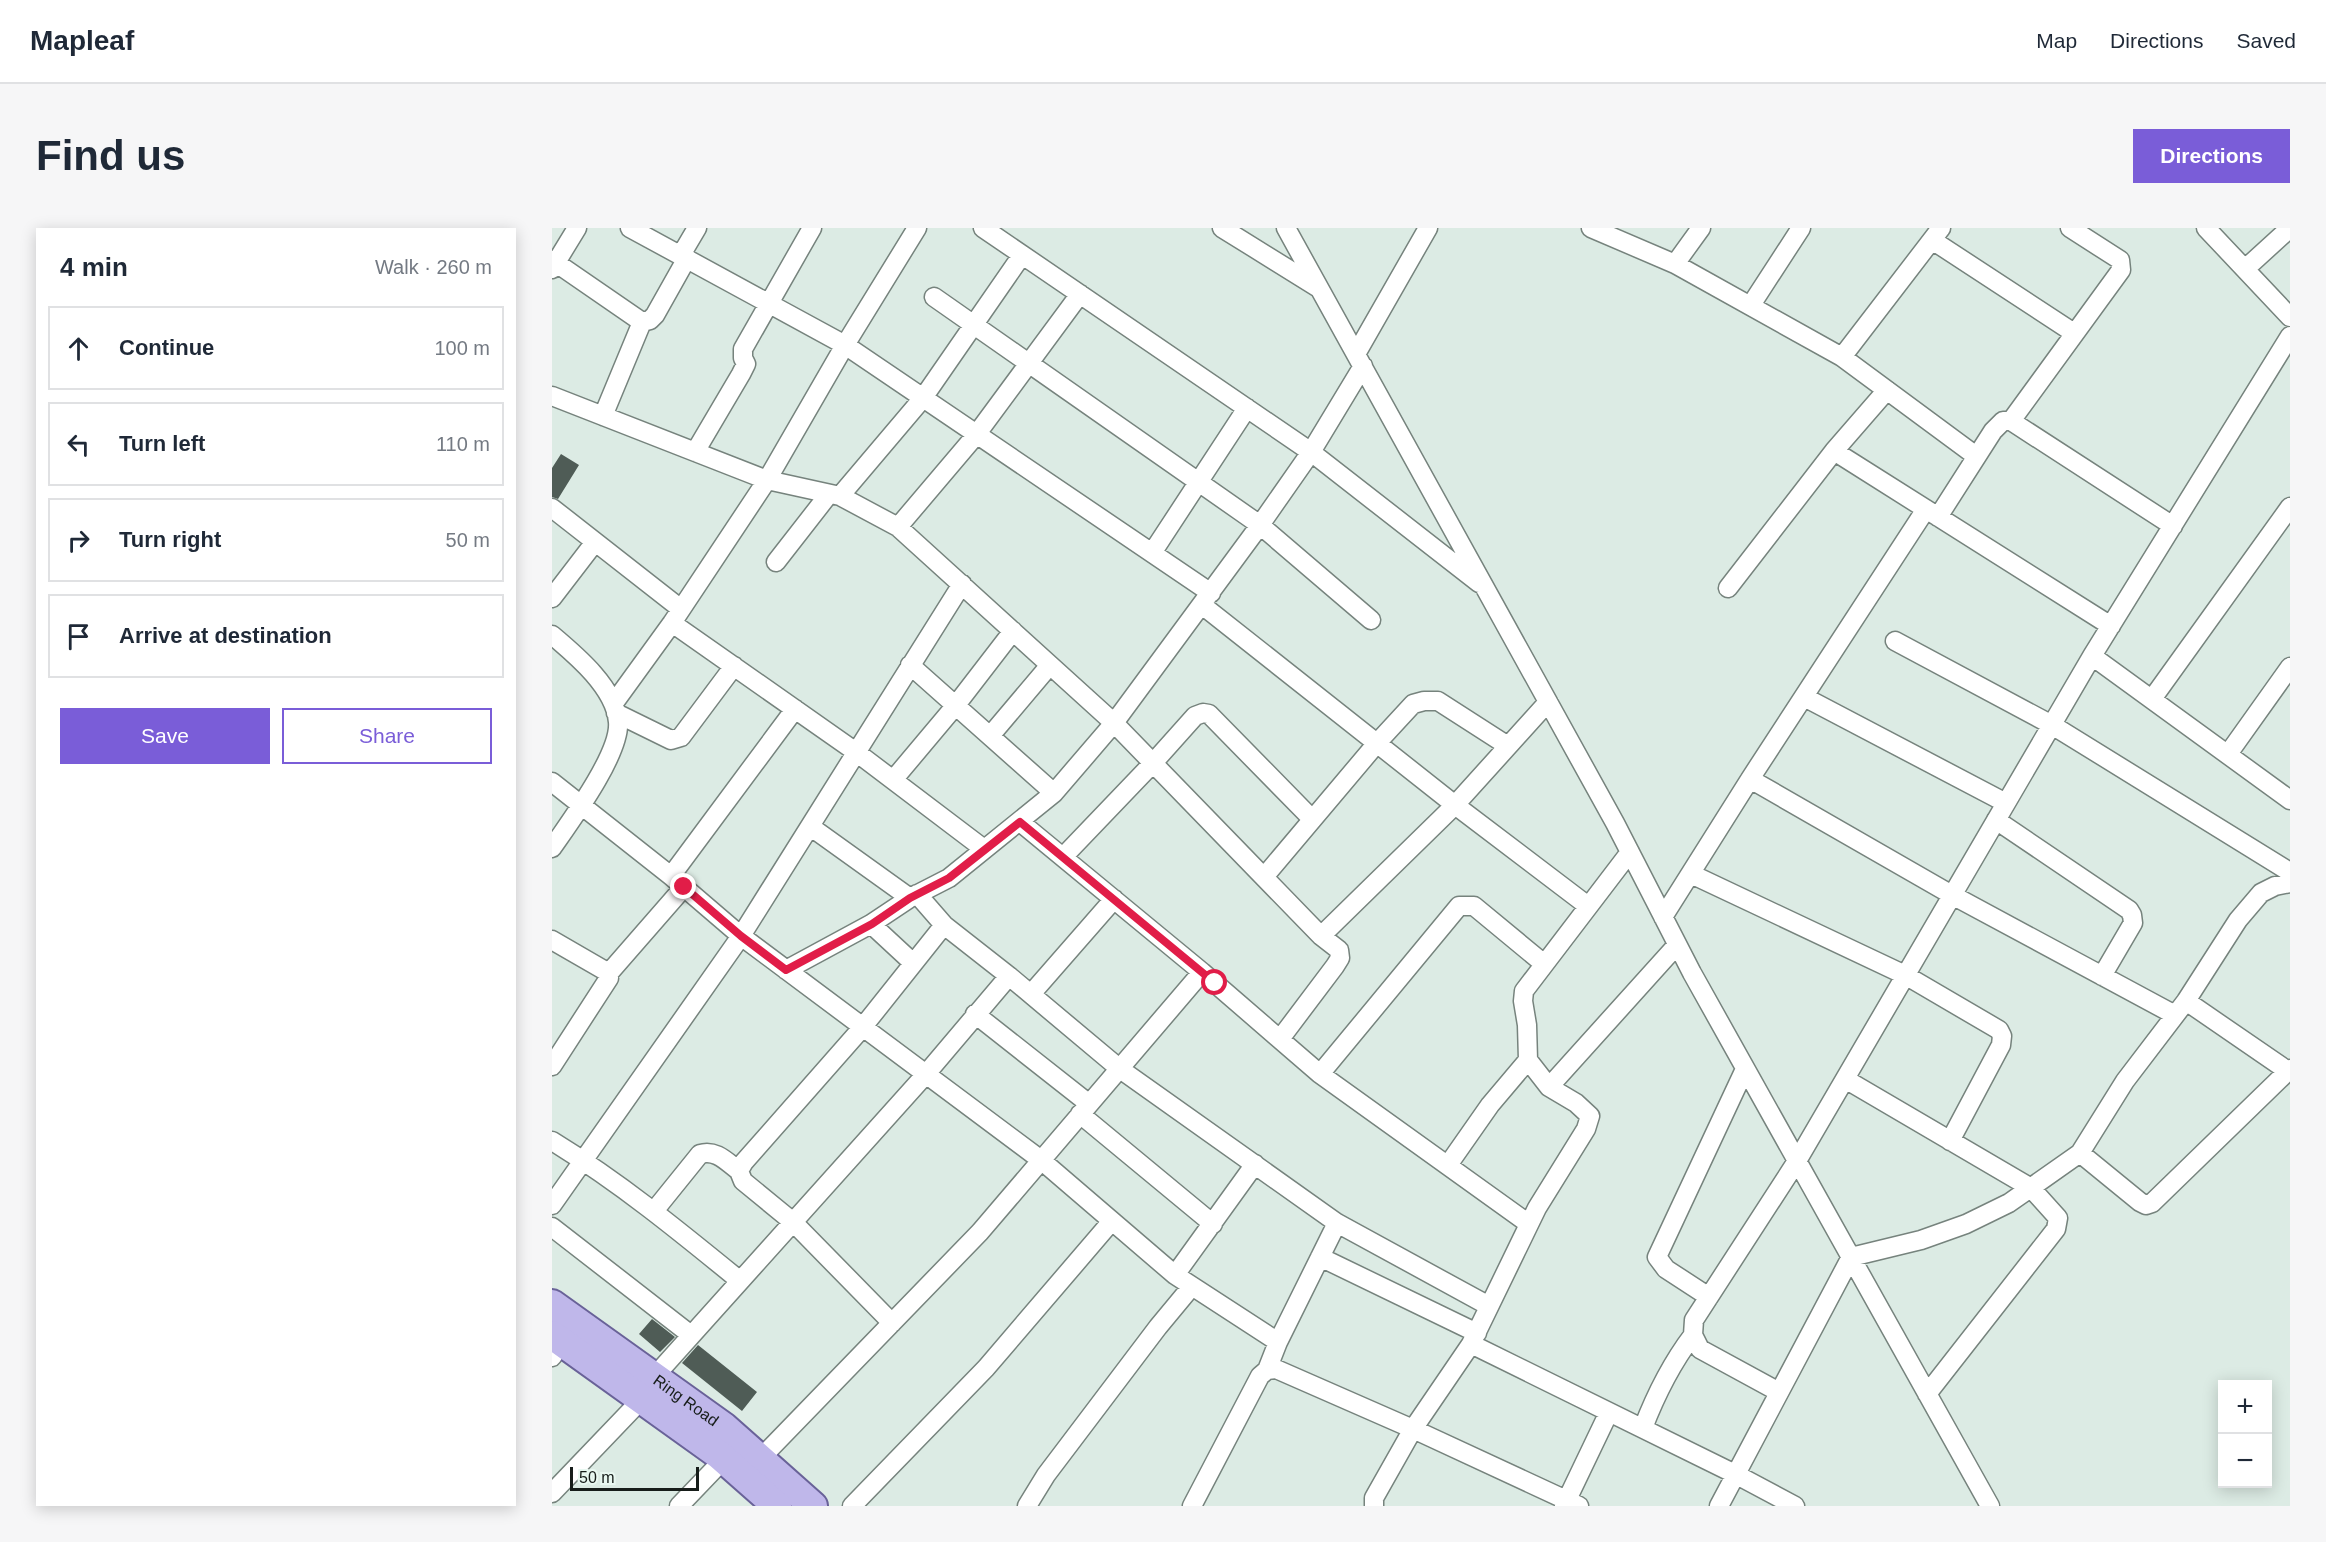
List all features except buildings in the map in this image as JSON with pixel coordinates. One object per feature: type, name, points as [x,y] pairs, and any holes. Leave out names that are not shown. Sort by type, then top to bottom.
[{"type":"main road","name":"Ring Road","points":[[552,1304],[777,1506]]},
{"type":"main road","name":"Ring Road","points":[[555,1345],[648,1388],[724,1427],[813,1506]]},
{"type":"street","points":[[577,228],[553,264],[642,322],[656,315],[697,228]]},
{"type":"street","points":[[630,228],[844,345],[1152,553],[1377,742],[1455,805],[1588,906]]},
{"type":"street","points":[[615,708],[767,480],[844,345],[917,228]]},
{"type":"street","points":[[983,228],[1311,452],[1485,588]]},
{"type":"street","points":[[1222,228],[1319,288]]},
{"type":"street","points":[[1286,228],[1630,852],[1677,945],[1745,1069],[1990,1506]]},
{"type":"street","points":[[786,970],[872,924],[913,896],[949,878],[1054,793],[1114,723],[1207,599],[1311,452],[1428,228]]},
{"type":"street","points":[[1591,228],[1675,264],[1842,357],[1976,456]]},
{"type":"street","points":[[1675,264],[1701,228]]},
{"type":"street","points":[[1751,305],[1801,228]]},
{"type":"street","points":[[2011,421],[2121,270],[2120,260],[2070,228]]},
{"type":"street","points":[[2206,228],[2290,317]]},
{"type":"street","points":[[2246,269],[2290,228]]},
{"type":"street","points":[[695,452],[746,364],[743,349],[804,231]]},
{"type":"street","points":[[1842,357],[1936,234],[2074,333]]},
{"type":"street","points":[[776,562],[923,398],[1022,255]]},
{"type":"street","points":[[898,527],[976,435],[1080,294]]},
{"type":"street","points":[[934,297],[1260,525],[1371,620]]},
{"type":"street","points":[[603,416],[642,322]]},
{"type":"street","points":[[1779,1392],[1700,1349],[1693,1335],[1694,1320],[1797,1161],[2092,656],[2290,336]]},
{"type":"street","points":[[1728,588],[1834,451],[1887,390]]},
{"type":"street","points":[[552,396],[767,480],[835,495],[898,527],[1114,723],[1321,936],[1339,950],[1340,958],[1280,1040]]},
{"type":"street","points":[[1152,553],[1247,408]]},
{"type":"street","points":[[1663,917],[1804,697],[1932,513],[1993,431],[2003,421],[2011,421],[2173,526]]},
{"type":"street","points":[[1834,451],[2110,626]]},
{"type":"street","points":[[2152,699],[2290,507]]},
{"type":"street","points":[[552,508],[595,542],[734,666],[856,752],[984,849]]},
{"type":"street","points":[[552,598],[595,542]]},
{"type":"street","points":[[552,1204],[741,936],[962,584]]},
{"type":"street","points":[[893,780],[956,705],[1013,631]]},
{"type":"street","points":[[552,635],[590,669],[615,708],[619,723],[610,757],[581,807],[552,848]]},
{"type":"street","points":[[1895,641],[2052,725],[2290,872]]},
{"type":"street","points":[[2092,656],[2290,800]]},
{"type":"street","points":[[910,665],[1054,793]]},
{"type":"street","points":[[990,736],[1050,665]]},
{"type":"street","points":[[615,708],[671,740],[681,737],[734,666]]},
{"type":"street","points":[[2228,754],[2290,667]]},
{"type":"street","points":[[1804,697],[2006,803]]},
{"type":"street","points":[[1264,877],[1377,742],[1413,704],[1438,701],[1508,746]]},
{"type":"street","points":[[1321,936],[1455,805],[1548,702]]},
{"type":"street","points":[[552,1066],[608,984],[609,973],[677,882],[795,709]]},
{"type":"street","points":[[1064,857],[1195,716],[1203,713],[1209,714],[1312,819]]},
{"type":"street","points":[[1750,779],[1952,895],[2102,976],[2181,1008],[2289,1070],[2151,1203],[2146,1205],[2080,1153]]},
{"type":"street","points":[[552,782],[741,936],[1041,1160],[1175,1275],[1278,1342]]},
{"type":"street","points":[[1996,820],[2129,910],[2133,923],[2102,976]]},
{"type":"street","points":[[1020,822],[1202,972],[1320,1074],[1529,1224]]},
{"type":"street","points":[[811,827],[913,896],[944,925],[1009,976],[1119,1069],[1336,1223],[1489,1306]]},
{"type":"street","points":[[1374,1506],[1374,1498],[1413,1429],[1474,1338],[1529,1224],[1586,1129],[1590,1116],[1576,1103],[1549,1087],[1528,1060],[1524,991],[1543,963],[1630,852]]},
{"type":"street","points":[[1690,874],[1905,975],[1999,1030],[2002,1036],[2001,1045],[1950,1141]]},
{"type":"street","points":[[1719,1506],[1851,1257],[1921,1240],[1966,1224],[2009,1203],[2080,1153],[2125,1081],[2181,1008],[2238,920],[2261,893],[2275,886],[2290,883]]},
{"type":"street","points":[[1030,994],[1114,899]]},
{"type":"street","points":[[1320,1074],[1459,906],[1474,906],[1543,963]]},
{"type":"street","points":[[872,924],[912,962]]},
{"type":"street","points":[[739,1171],[744,1162],[862,1028],[912,962],[944,925]]},
{"type":"street","points":[[552,940],[609,973]]},
{"type":"street","points":[[1549,1087],[1677,945]]},
{"type":"street","points":[[760,1459],[980,1232],[1202,972]]},
{"type":"street","points":[[552,1493],[648,1388],[739,1280],[926,1074],[1009,976]]},
{"type":"street","points":[[975,1014],[1213,1224]]},
{"type":"street","points":[[1448,1165],[1490,1104],[1528,1060]]},
{"type":"street","points":[[1709,1297],[1666,1269],[1658,1257],[1745,1069]]},
{"type":"street","points":[[1845,1079],[2031,1188],[2058,1218],[2056,1229],[1927,1394]]},
{"type":"street","points":[[552,1141],[583,1160],[654,1211],[739,1280]]},
{"type":"street","points":[[654,1211],[700,1154],[707,1151],[716,1154],[739,1171],[743,1181],[793,1222],[892,1323]]},
{"type":"street","points":[[1175,1275],[1255,1164]]},
{"type":"street","points":[[852,1506],[986,1368],[1111,1222]]},
{"type":"street","points":[[1196,1504],[1260,1376],[1267,1370],[1278,1342],[1336,1223]]},
{"type":"street","points":[[552,1227],[691,1335]]},
{"type":"street","points":[[1320,1257],[1609,1412],[1795,1506]]},
{"type":"street","points":[[1027,1506],[1046,1475],[1158,1327],[1192,1287]]},
{"type":"street","points":[[1643,1428],[1654,1397],[1673,1361],[1693,1335]]},
{"type":"street","points":[[1267,1370],[1276,1369],[1413,1429],[1570,1504],[1609,1412]]},
{"type":"street","points":[[680,1506],[724,1459]]},
{"type":"route","points":[[684,887],[741,936],[786,970],[872,924],[910,898],[949,878],[1020,822],[1215,983]]}]
